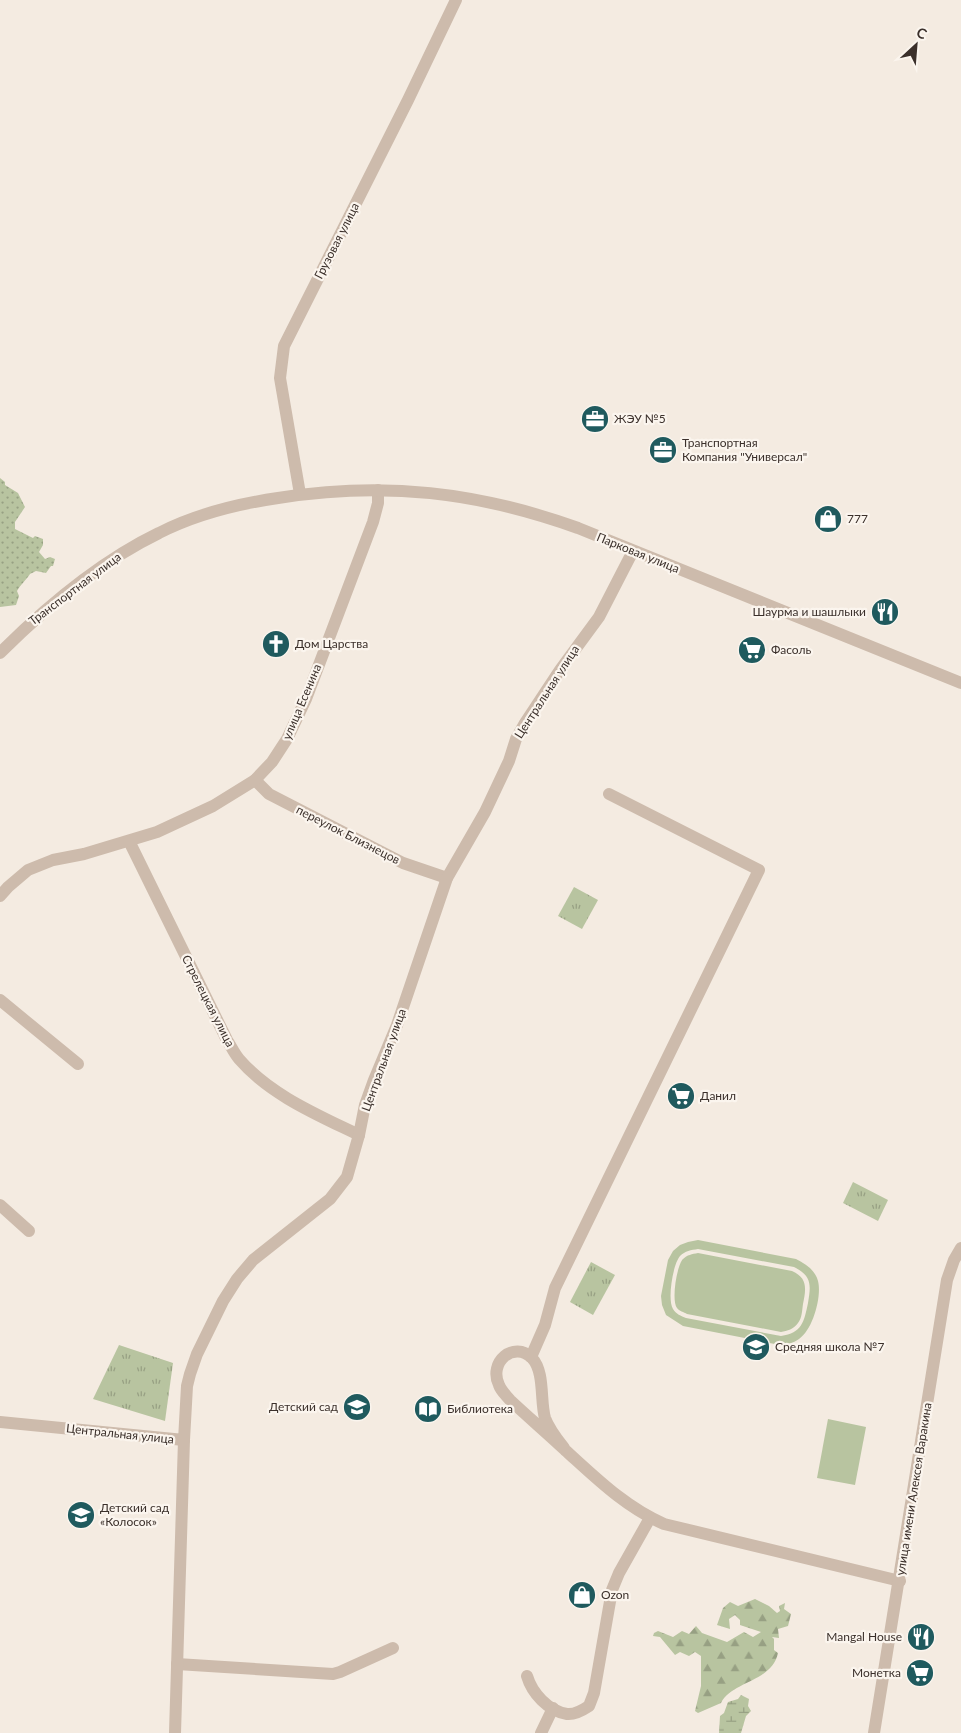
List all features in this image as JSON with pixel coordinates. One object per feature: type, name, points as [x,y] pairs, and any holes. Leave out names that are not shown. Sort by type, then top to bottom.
[{"type":"street","name":"Грузовая улица","points":[[300,494],[280,378],[284,346],[408,100],[456,0]]},
{"type":"street","name":"Парковая улица","points":[[300,494],[378,490],[425,492],[501,504],[546,517],[961,683]]},
{"type":"street","name":"улица Есенина","points":[[0,896],[28,870],[54,860],[84,854],[157,832],[213,806],[255,780],[272,762],[288,739],[306,699],[373,522],[378,502],[378,490]]},
{"type":"street","name":"Транспортная улица","points":[[0,653],[23,629],[79,583],[126,551],[159,533],[217,510],[300,494]]},
{"type":"street","name":"Центральная улица","points":[[0,1422],[184,1440],[187,1386],[190,1374],[197,1354],[223,1301],[237,1279],[253,1260],[330,1199],[347,1177],[374,1080],[397,1025],[447,878],[485,812],[509,761],[516,739],[525,723],[560,670],[599,617],[633,551]]},
{"type":"street","name":"переулок Близнецов","points":[[255,780],[269,794],[403,863],[447,878]]},
{"type":"street","points":[[531,1357],[545,1325],[555,1288],[759,870],[609,794]]},
{"type":"street","name":"Стрелецкая улица","points":[[129,840],[226,1040],[238,1058],[253,1073],[291,1101],[359,1135]]},
{"type":"street","points":[[0,1000],[78,1064]]},
{"type":"street","points":[[0,1205],[29,1231]]},
{"type":"street","name":"улица имени Алексея Варакина","points":[[874,1733],[900,1581],[946,1280],[961,1248]]},
{"type":"street","points":[[564,1448],[545,1419],[540,1372],[537,1364],[524,1353],[517,1352],[503,1357],[496,1370],[498,1384],[510,1400],[595,1478],[624,1501],[650,1518],[664,1524],[900,1581]]},
{"type":"street","points":[[175,1733],[184,1440]]},
{"type":"street","points":[[527,1676],[530,1686],[536,1695],[553,1708],[567,1714],[579,1712],[589,1706],[594,1692],[612,1590],[619,1573],[650,1518]]},
{"type":"street","points":[[177,1664],[333,1674],[393,1648]]},
{"type":"street","points":[[541,1733],[553,1708]]},
{"type":"green space","points":[[0,478],[5,482],[5,485],[18,493],[25,507],[15,522],[15,529],[33,538],[35,536],[43,539],[43,545],[39,552],[45,559],[50,557],[55,559],[53,566],[46,573],[36,571],[30,574],[17,591],[19,596],[16,605],[0,607]]},
{"type":"green space","points":[[574,887],[598,900],[582,929],[558,916]]},
{"type":"green space","points":[[853,1182],[888,1200],[878,1221],[843,1203]]},
{"type":"green space","points":[[698,1240],[796,1259],[807,1265],[817,1277],[819,1295],[812,1321],[804,1335],[788,1344],[780,1345],[683,1326],[666,1315],[661,1296],[668,1260],[673,1251],[680,1245]],"holes":[[[698,1249],[794,1267],[800,1270],[807,1278],[810,1291],[805,1316],[801,1325],[794,1332],[788,1334],[781,1336],[686,1318],[680,1316],[671,1304],[675,1266],[680,1256],[688,1251]]]},
{"type":"green space","points":[[698,1253],[792,1271],[797,1274],[805,1285],[802,1314],[798,1323],[792,1328],[781,1332],[687,1314],[679,1310],[675,1304],[675,1298],[681,1262],[690,1255]]},
{"type":"green space","points":[[591,1262],[615,1275],[593,1315],[570,1302]]},
{"type":"green space","points":[[119,1345],[173,1363],[165,1421],[93,1399]]},
{"type":"green space","points":[[828,1419],[866,1427],[855,1485],[817,1478]]},
{"type":"green space","points":[[755,1599],[769,1606],[777,1613],[780,1611],[779,1606],[785,1603],[784,1609],[791,1614],[788,1626],[778,1629],[779,1638],[772,1637],[774,1639],[774,1650],[778,1653],[774,1663],[760,1676],[726,1696],[721,1703],[698,1713],[695,1711],[701,1686],[701,1656],[695,1652],[689,1656],[680,1652],[675,1655],[660,1637],[653,1636],[654,1633],[658,1631],[673,1637],[682,1631],[689,1634],[696,1626],[702,1633],[727,1642],[744,1632],[753,1637],[761,1632],[740,1625],[740,1620],[735,1615],[729,1619],[730,1629],[717,1625],[723,1608],[730,1602],[738,1606]]},
{"type":"green space","points":[[741,1695],[749,1699],[748,1706],[751,1711],[746,1716],[741,1733],[719,1733],[720,1716],[724,1713],[728,1702],[738,1699]]},
{"type":"place","name":"ЖЭУ №5","points":[[595,419]]},
{"type":"place","name":"Транспортная Компания \"Универсал\"","points":[[663,450]]},
{"type":"place","name":"777","points":[[828,519]]},
{"type":"place","name":"Шаурма и шашлыки","points":[[885,612]]},
{"type":"place","name":"Дом Царства","points":[[276,644]]},
{"type":"place","name":"Фасоль","points":[[752,650]]},
{"type":"place","name":"Данил","points":[[681,1096]]},
{"type":"place","name":"Средняя школа №7","points":[[756,1347]]},
{"type":"place","name":"Детский сад","points":[[357,1407]]},
{"type":"place","name":"Библиотека","points":[[428,1409]]},
{"type":"place","name":"Детский сад «Колосок»","points":[[81,1515]]},
{"type":"place","name":"Ozon","points":[[582,1595]]},
{"type":"place","name":"Mangal House","points":[[921,1637]]},
{"type":"place","name":"Монетка","points":[[920,1673]]}]
